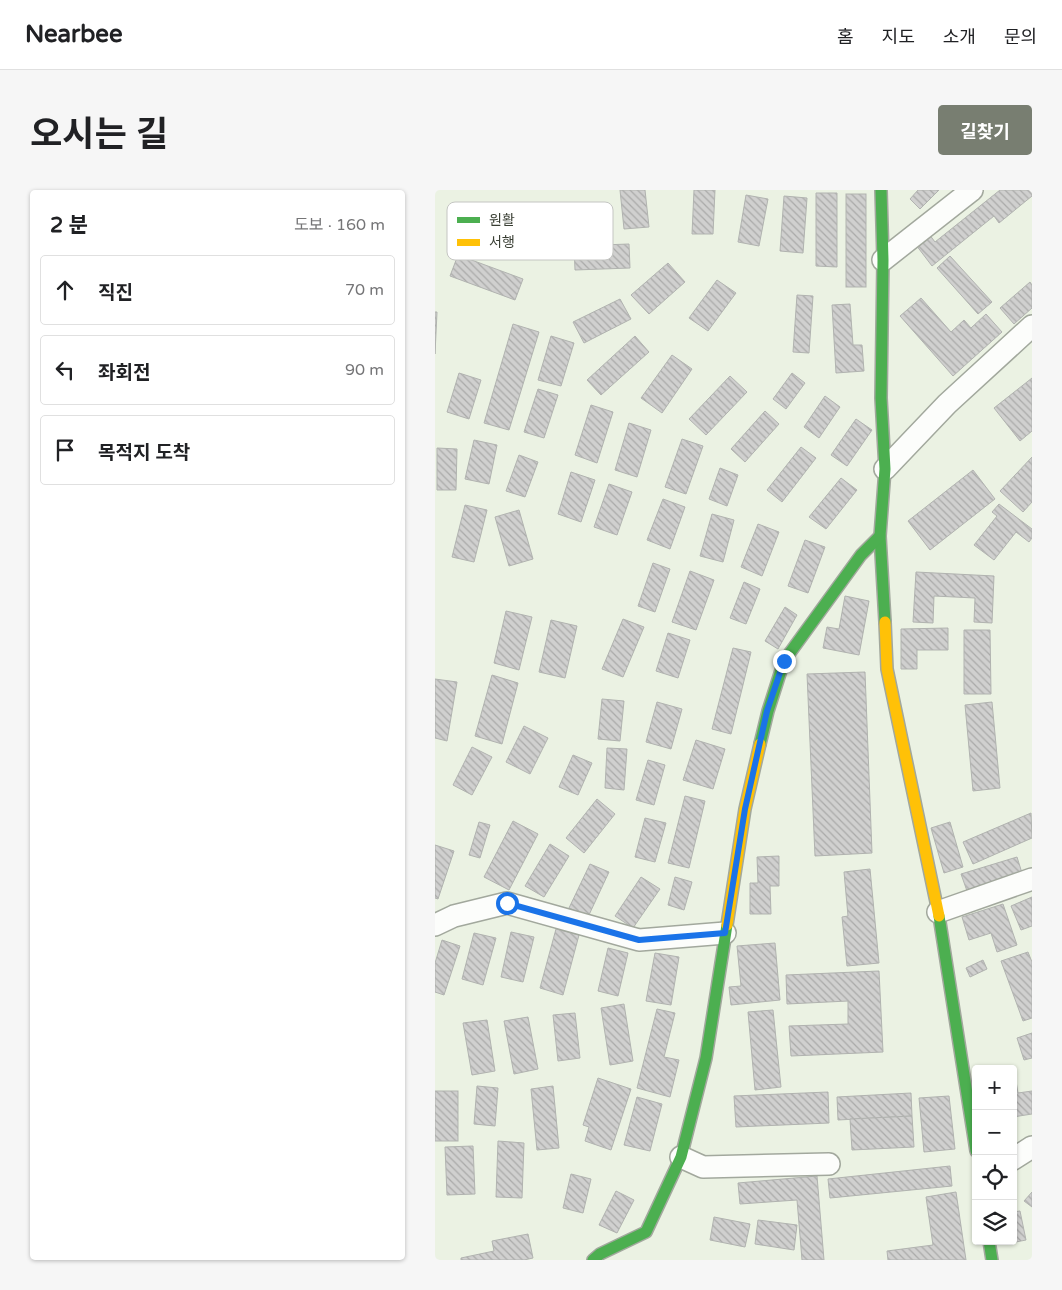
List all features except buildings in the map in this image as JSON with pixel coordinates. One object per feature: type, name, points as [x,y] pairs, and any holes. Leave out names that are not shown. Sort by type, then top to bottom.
[{"type":"street","points":[[881,190],[883,260],[881,398],[885,469],[881,536],[887,669],[938,912],[972,1127]]},
{"type":"street","points":[[883,260],[972,190]]},
{"type":"street","points":[[885,469],[947,404],[1032,326]]},
{"type":"street","points":[[593,1260],[600,1254],[646,1232],[681,1157],[706,1058],[745,809],[767,711],[784,661],[861,555],[881,536]]},
{"type":"street","points":[[938,912],[1032,880]]},
{"type":"street","points":[[435,925],[454,916],[507,903],[639,940],[725,933]]},
{"type":"street","points":[[1017,1156],[1032,1147]]},
{"type":"street","points":[[681,1157],[703,1166],[829,1164]]},
{"type":"street","points":[[990,1245],[992,1260]]},
{"type":"traffic: fast","points":[[881,190],[883,260],[881,398],[885,469],[880,536],[885,622]]},
{"type":"traffic: fast","points":[[760,744],[784,661],[861,555],[880,536]]},
{"type":"traffic: fast","points":[[939,916],[972,1126]]},
{"type":"traffic: fast","points":[[593,1260],[600,1254],[646,1232],[681,1157],[706,1058],[727,925]]},
{"type":"traffic: fast","points":[[990,1245],[992,1260]]},
{"type":"traffic: slow","points":[[885,622],[887,669],[939,916]]},
{"type":"traffic: slow","points":[[727,925],[745,809],[760,744]]},
{"type":"route","points":[[507,903],[639,940],[725,933],[745,809],[767,711],[784,661]]}]
